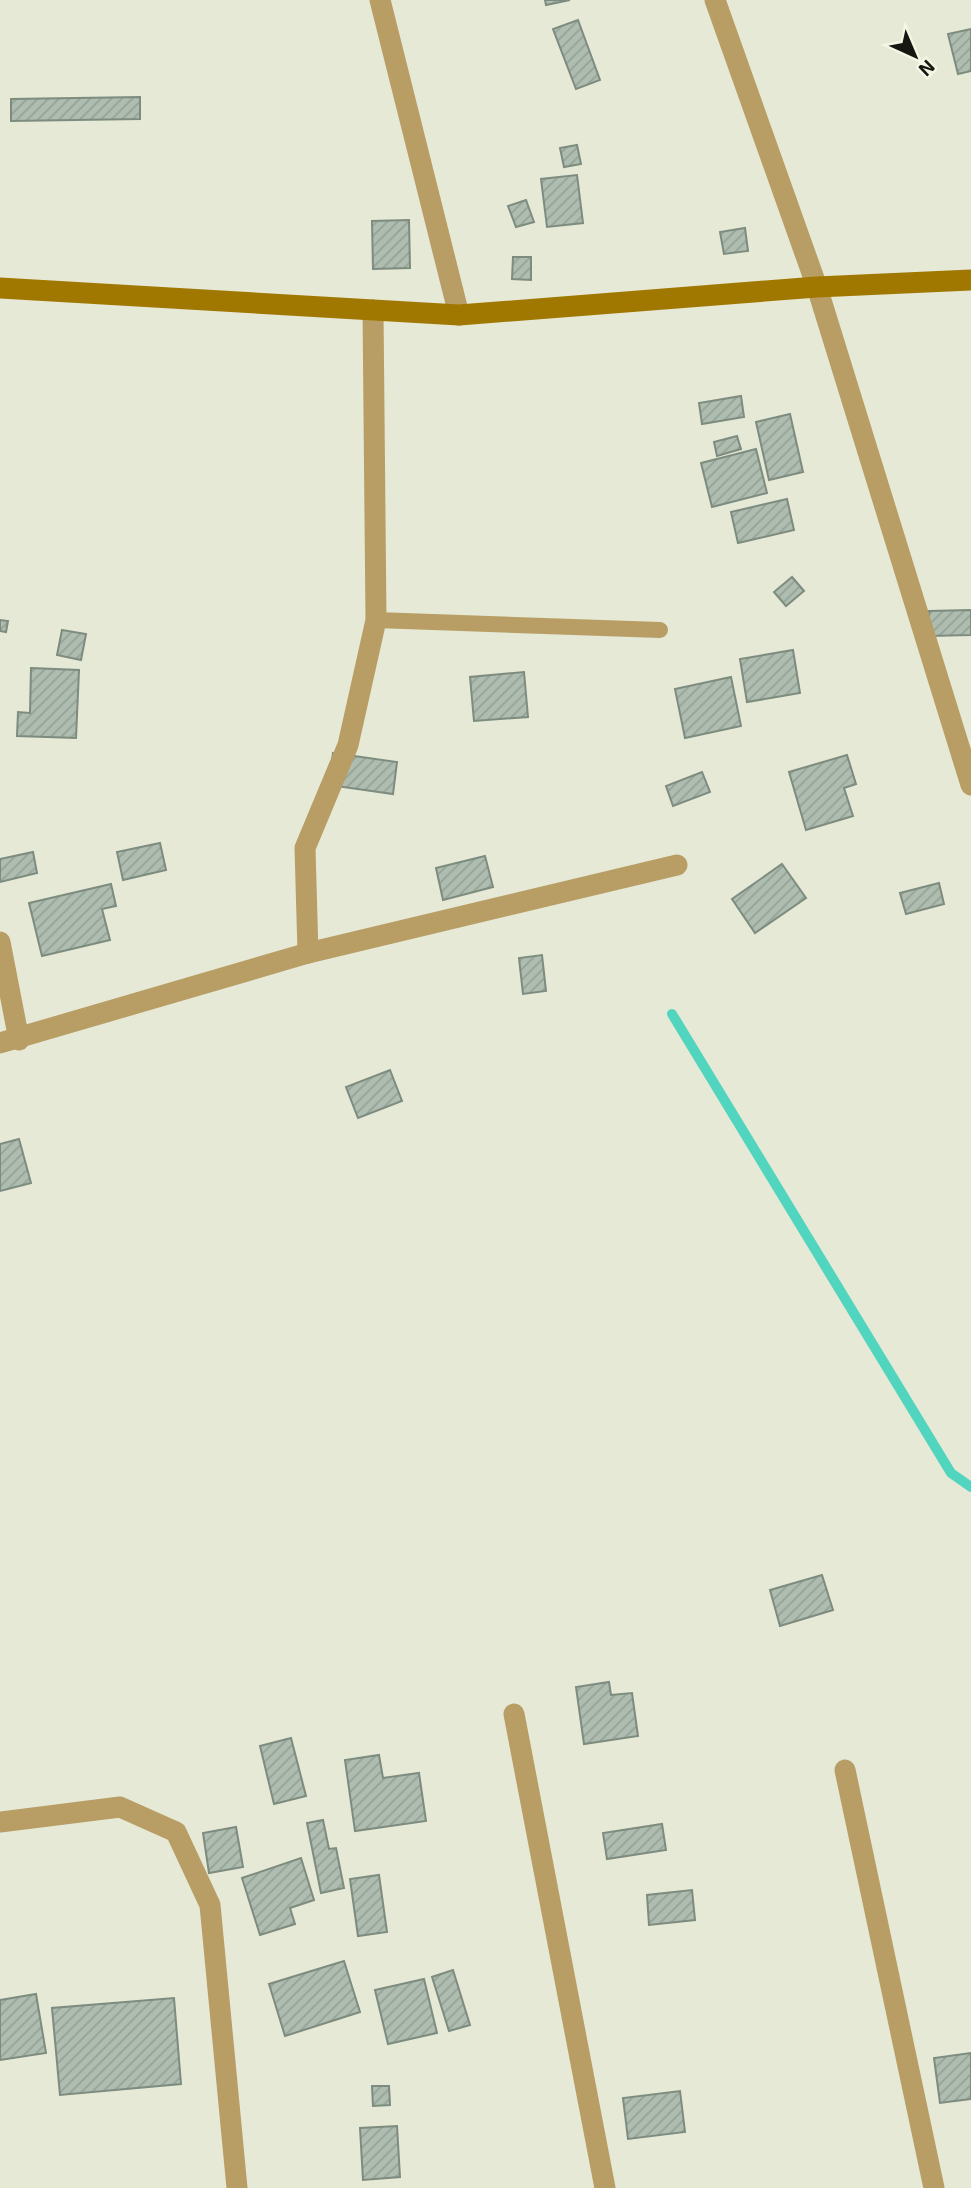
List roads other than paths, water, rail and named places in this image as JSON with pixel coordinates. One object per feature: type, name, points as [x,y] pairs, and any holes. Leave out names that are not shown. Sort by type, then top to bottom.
[{"type":"street","points":[[380,0],[458,316]]},
{"type":"street","points":[[715,0],[817,287],[971,785]]},
{"type":"street","points":[[0,288],[458,316],[817,287],[971,280]]},
{"type":"street","points":[[308,953],[306,848],[348,745],[376,620],[373,310]]},
{"type":"street","points":[[0,942],[9,1042],[308,953],[677,865]]},
{"type":"street","points":[[514,1714],[605,2188]]},
{"type":"street","points":[[845,1770],[934,2188]]},
{"type":"street","points":[[0,1822],[120,1807],[176,1832],[210,1905],[237,2188]]},
{"type":"lane","points":[[376,620],[660,629]]},
{"type":"waterway","points":[[672,1014],[951,1473],[971,1487]]}]
